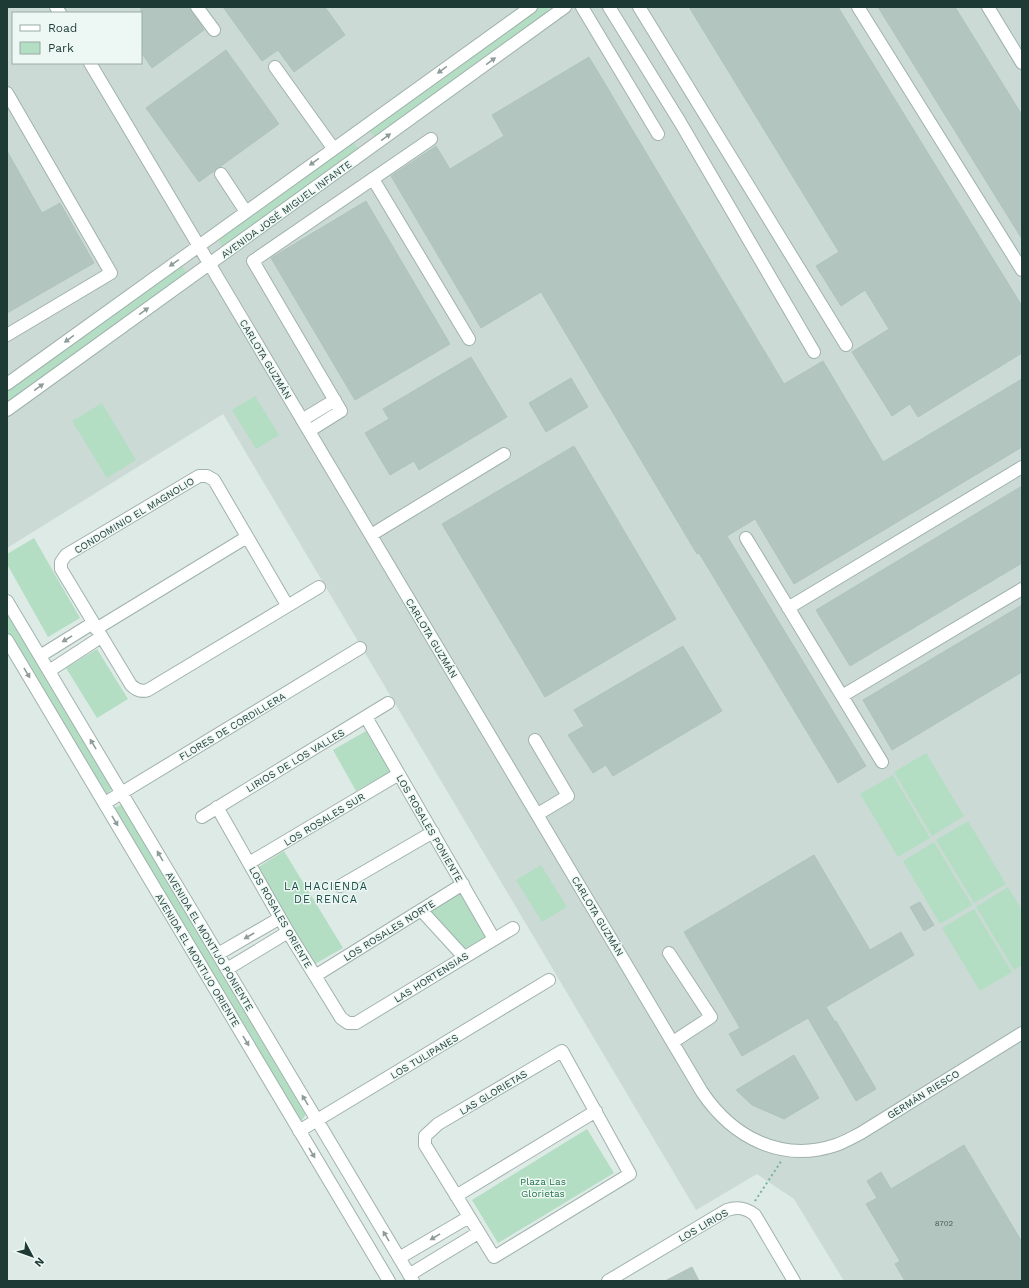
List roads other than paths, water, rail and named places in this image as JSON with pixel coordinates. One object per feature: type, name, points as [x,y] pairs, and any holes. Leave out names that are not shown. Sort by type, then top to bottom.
[{"type":"street","points":[[197,7],[214,30]]},
{"type":"street","name":"AVENIDA JOSÉ MIGUEL INFANTE","points":[[7,384],[531,7]]},
{"type":"street","name":"AVENIDA JOSÉ MIGUEL INFANTE","points":[[7,410],[565,7]]},
{"type":"street","points":[[582,7],[658,134]]},
{"type":"street","points":[[609,7],[680,122],[814,352]]},
{"type":"street","points":[[639,7],[846,345]]},
{"type":"street","points":[[858,7],[1022,270]]},
{"type":"street","points":[[988,7],[1022,63]]},
{"type":"street","name":"CARLOTA GUZMÁN","points":[[91,64],[702,1092],[725,1120],[755,1141],[788,1150],[821,1149]]},
{"type":"street","points":[[275,67],[333,148]]},
{"type":"street","points":[[7,93],[111,272],[7,335]]},
{"type":"street","points":[[360,129],[362,140],[372,147]]},
{"type":"street","points":[[309,431],[341,411],[253,261],[431,139]]},
{"type":"street","points":[[221,174],[246,212]]},
{"type":"street","points":[[373,179],[469,339]]},
{"type":"street","points":[[302,420],[335,400]]},
{"type":"street","points":[[371,535],[504,454]]},
{"type":"street","points":[[788,608],[1022,467]]},
{"type":"street","name":"CONDOMINIO EL MAGNOLIO","points":[[288,605],[214,480],[208,476],[199,476],[66,555],[61,562],[61,569],[133,687],[146,691],[288,605],[319,586]]},
{"type":"street","points":[[40,656],[97,630],[247,537]]},
{"type":"street","points":[[746,538],[882,762]]},
{"type":"street","points":[[842,696],[1022,589]]},
{"type":"street","name":"AVENIDA EL MONTIJO PONIENTE","points":[[7,601],[123,793],[411,1278]]},
{"type":"street","points":[[49,671],[97,630]]},
{"type":"street","name":"AVENIDA EL MONTIJO ORIENTE","points":[[7,640],[389,1281]]},
{"type":"street","name":"FLORES DE CORDILLERA","points":[[105,803],[360,648]]},
{"type":"street","name":"LIRIOS DE LOS VALLES","points":[[202,816],[388,703]]},
{"type":"street","name":"LOS ROSALES PONIENTE","points":[[366,717],[494,939]]},
{"type":"street","points":[[535,740],[568,796],[538,814]]},
{"type":"street","name":"LOS ROSALES SUR","points":[[249,863],[399,774]]},
{"type":"street","name":"LOS ROSALES ORIENTE","points":[[217,807],[288,932],[341,1018],[348,1023]]},
{"type":"street","points":[[340,886],[433,832]]},
{"type":"street","name":"LOS ROSALES NORTE","points":[[315,976],[463,884]]},
{"type":"street","points":[[421,910],[464,957]]},
{"type":"street","points":[[218,954],[280,918]]},
{"type":"street","name":"LAS HORTENSIAS","points":[[348,1023],[356,1023],[513,928]]},
{"type":"street","points":[[227,969],[288,932]]},
{"type":"street","points":[[669,953],[711,1017],[673,1042]]},
{"type":"street","name":"LOS TULIPANES","points":[[299,1131],[550,980]]},
{"type":"street","name":"GERMÁN RIESCO","points":[[821,1149],[838,1144],[861,1133],[1022,1033]]},
{"type":"street","name":"LAS GLORIETAS","points":[[562,1051],[596,1111],[630,1174],[494,1257],[425,1145],[425,1136],[438,1124],[562,1051]]},
{"type":"street","points":[[456,1196],[596,1111]]},
{"type":"street","name":"LOS LIRIOS","points":[[608,1281],[727,1210],[736,1208],[745,1209],[755,1215],[794,1281]]},
{"type":"street","points":[[399,1258],[469,1217]]},
{"type":"street","points":[[411,1278],[478,1233]]},
{"type":"district","name":"LA HACIENDA DE RENCA","points":[[326,892]]},
{"type":"park label","name":"Plaza Las Glorietas","points":[[543,1186]]}]
